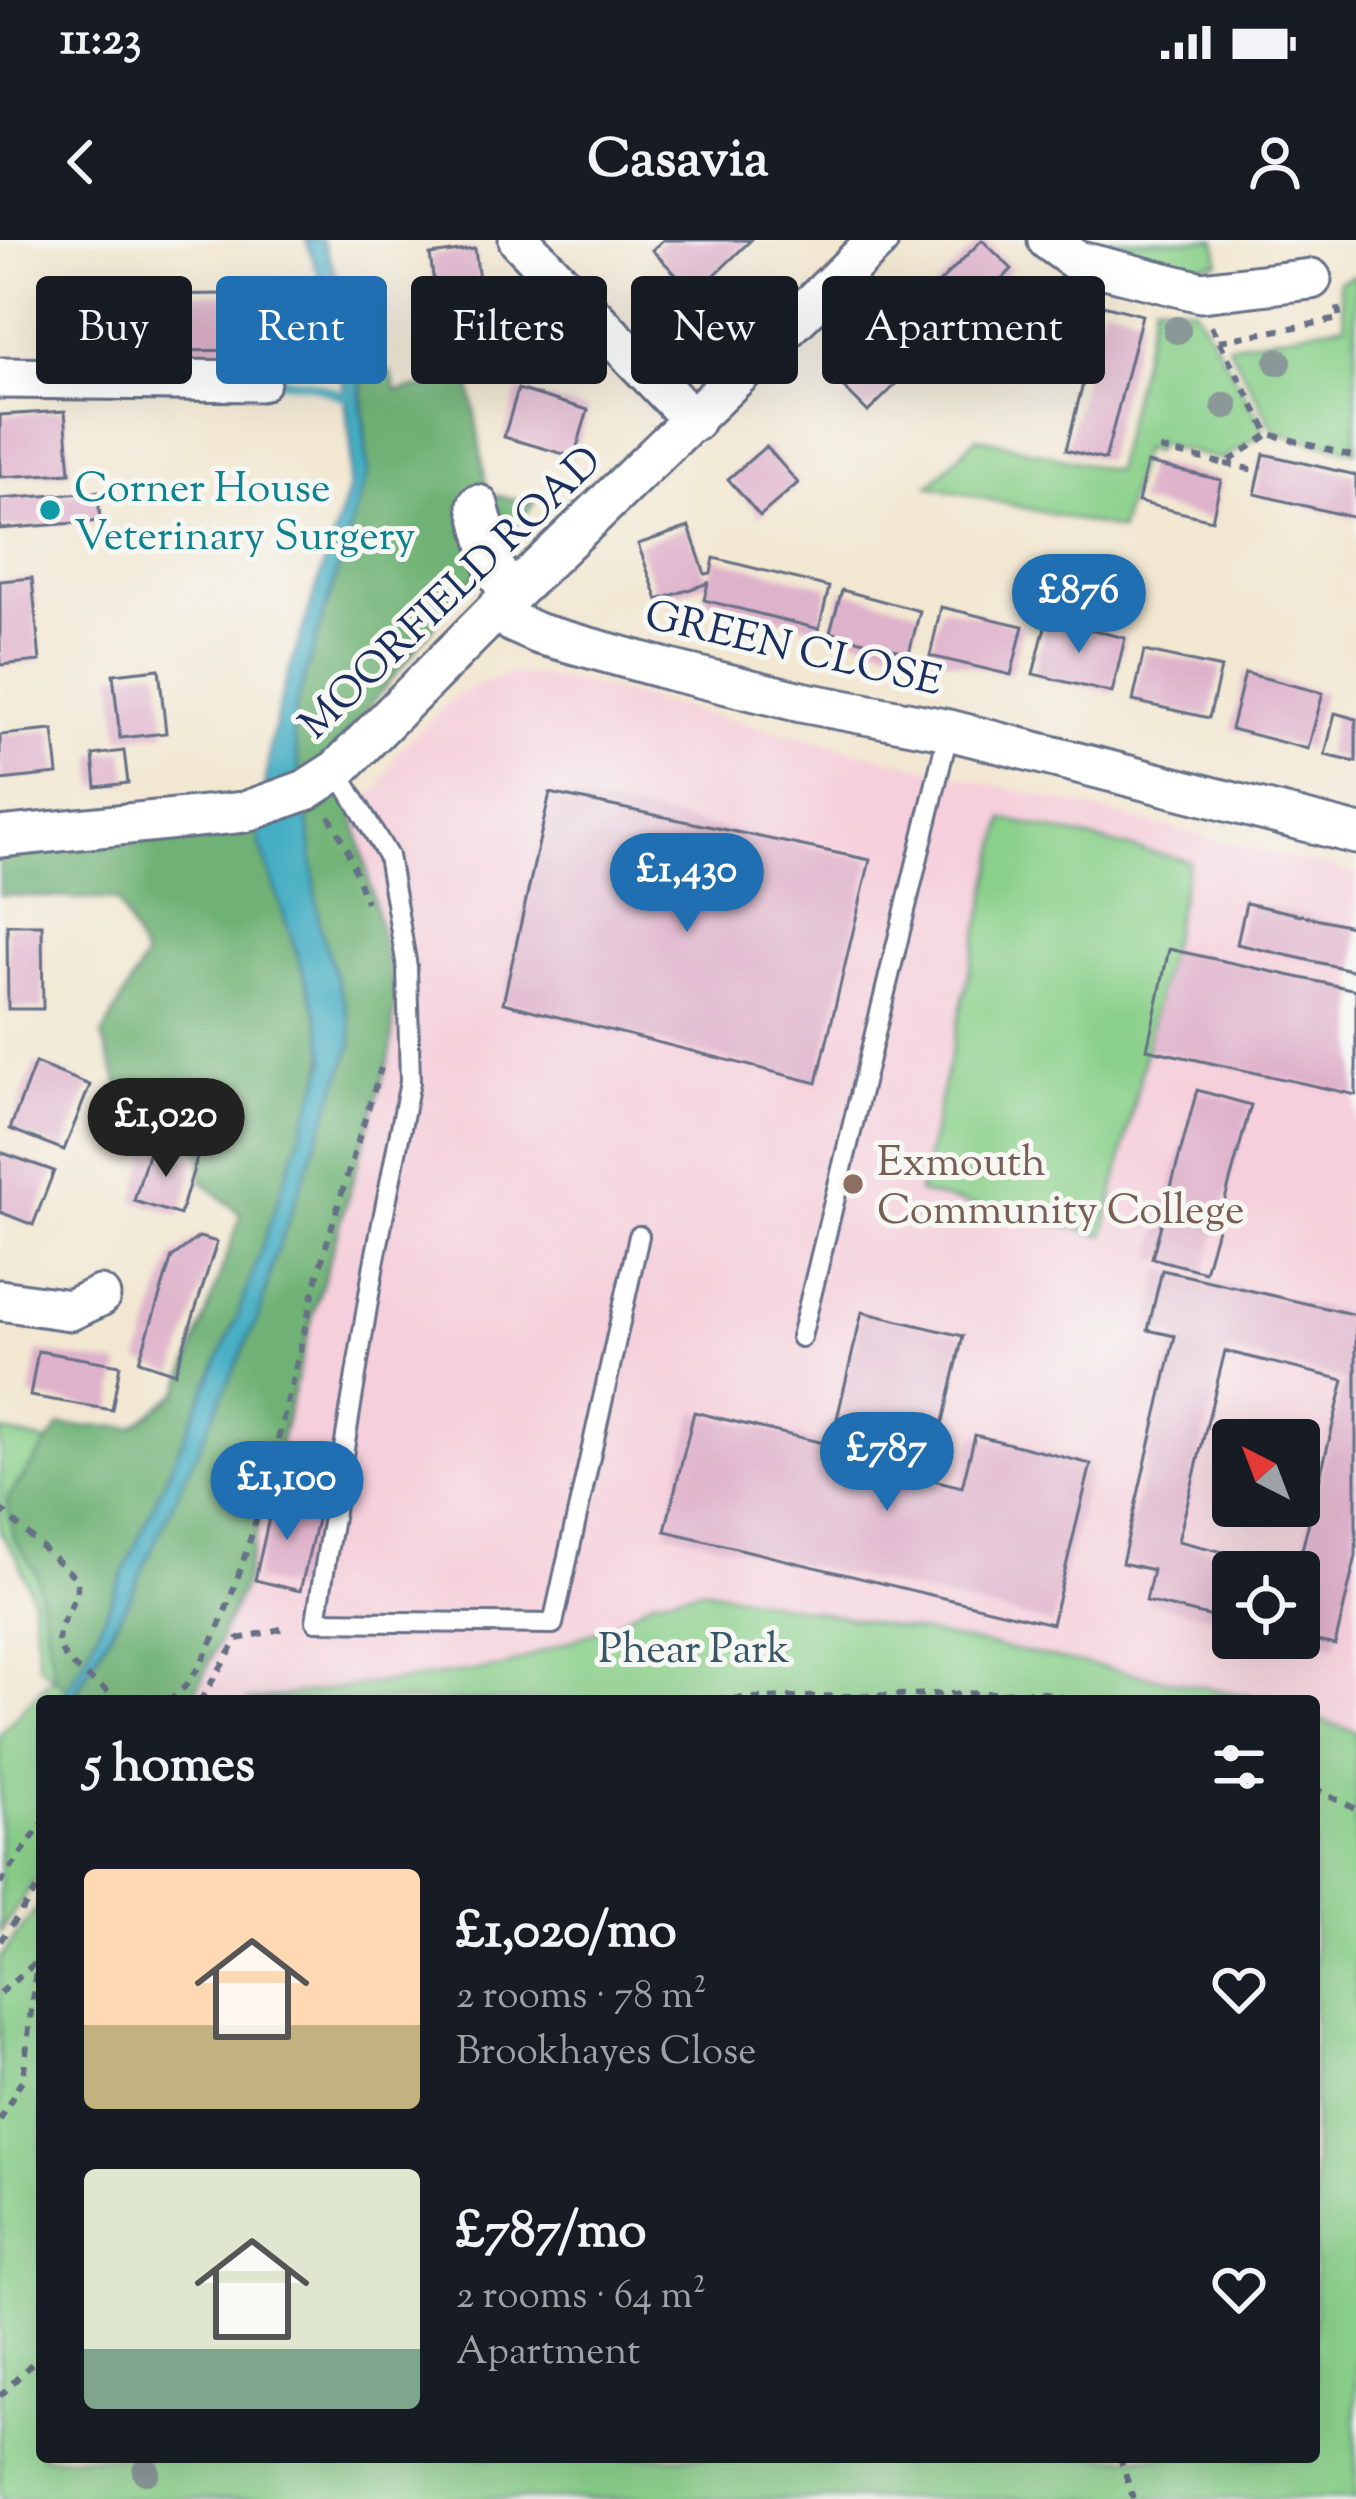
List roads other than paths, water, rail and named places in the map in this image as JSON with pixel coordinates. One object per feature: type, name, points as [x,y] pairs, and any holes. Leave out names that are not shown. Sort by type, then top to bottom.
[{"type":"street","points":[[519,240],[694,421]]},
{"type":"street","name":"MOORFIELD ROAD","points":[[0,837],[245,812],[321,780],[877,240]]},
{"type":"street","points":[[1048,240],[1077,261],[1201,292],[1311,279]]},
{"type":"street","points":[[0,378],[216,380]]},
{"type":"street","points":[[478,505],[504,602]]},
{"type":"street","name":"GREEN CLOSE","points":[[504,602],[514,623],[539,634],[670,670],[801,702],[949,730],[1356,834]]},
{"type":"street","points":[[0,1300],[70,1310],[100,1296]]},
{"type":"lane","points":[[801,1337],[949,730]]},
{"type":"lane","points":[[321,780],[388,856],[407,967],[410,1082],[374,1264],[316,1622],[553,1624],[639,1236]]},
{"type":"water","points":[[306,240],[322,240],[336,274],[319,276]]},
{"type":"water","points":[[343,384],[360,384],[368,472],[295,709],[293,732],[319,925],[350,1020],[352,1045],[273,1262],[260,1313],[130,1597],[73,1695],[64,1695],[85,1659],[237,1318],[326,1061],[319,1019],[259,841],[270,746],[283,690],[348,491],[351,444]]},
{"type":"waterway","points":[[311,384],[353,399]]},
{"type":"place","name":"Corner House Veterinary Surgery","points":[[50,510]]},
{"type":"place","name":"Exmouth Community College","points":[[853,1184]]},
{"type":"park label","name":"Phear Park","points":[[694,1647]]}]
